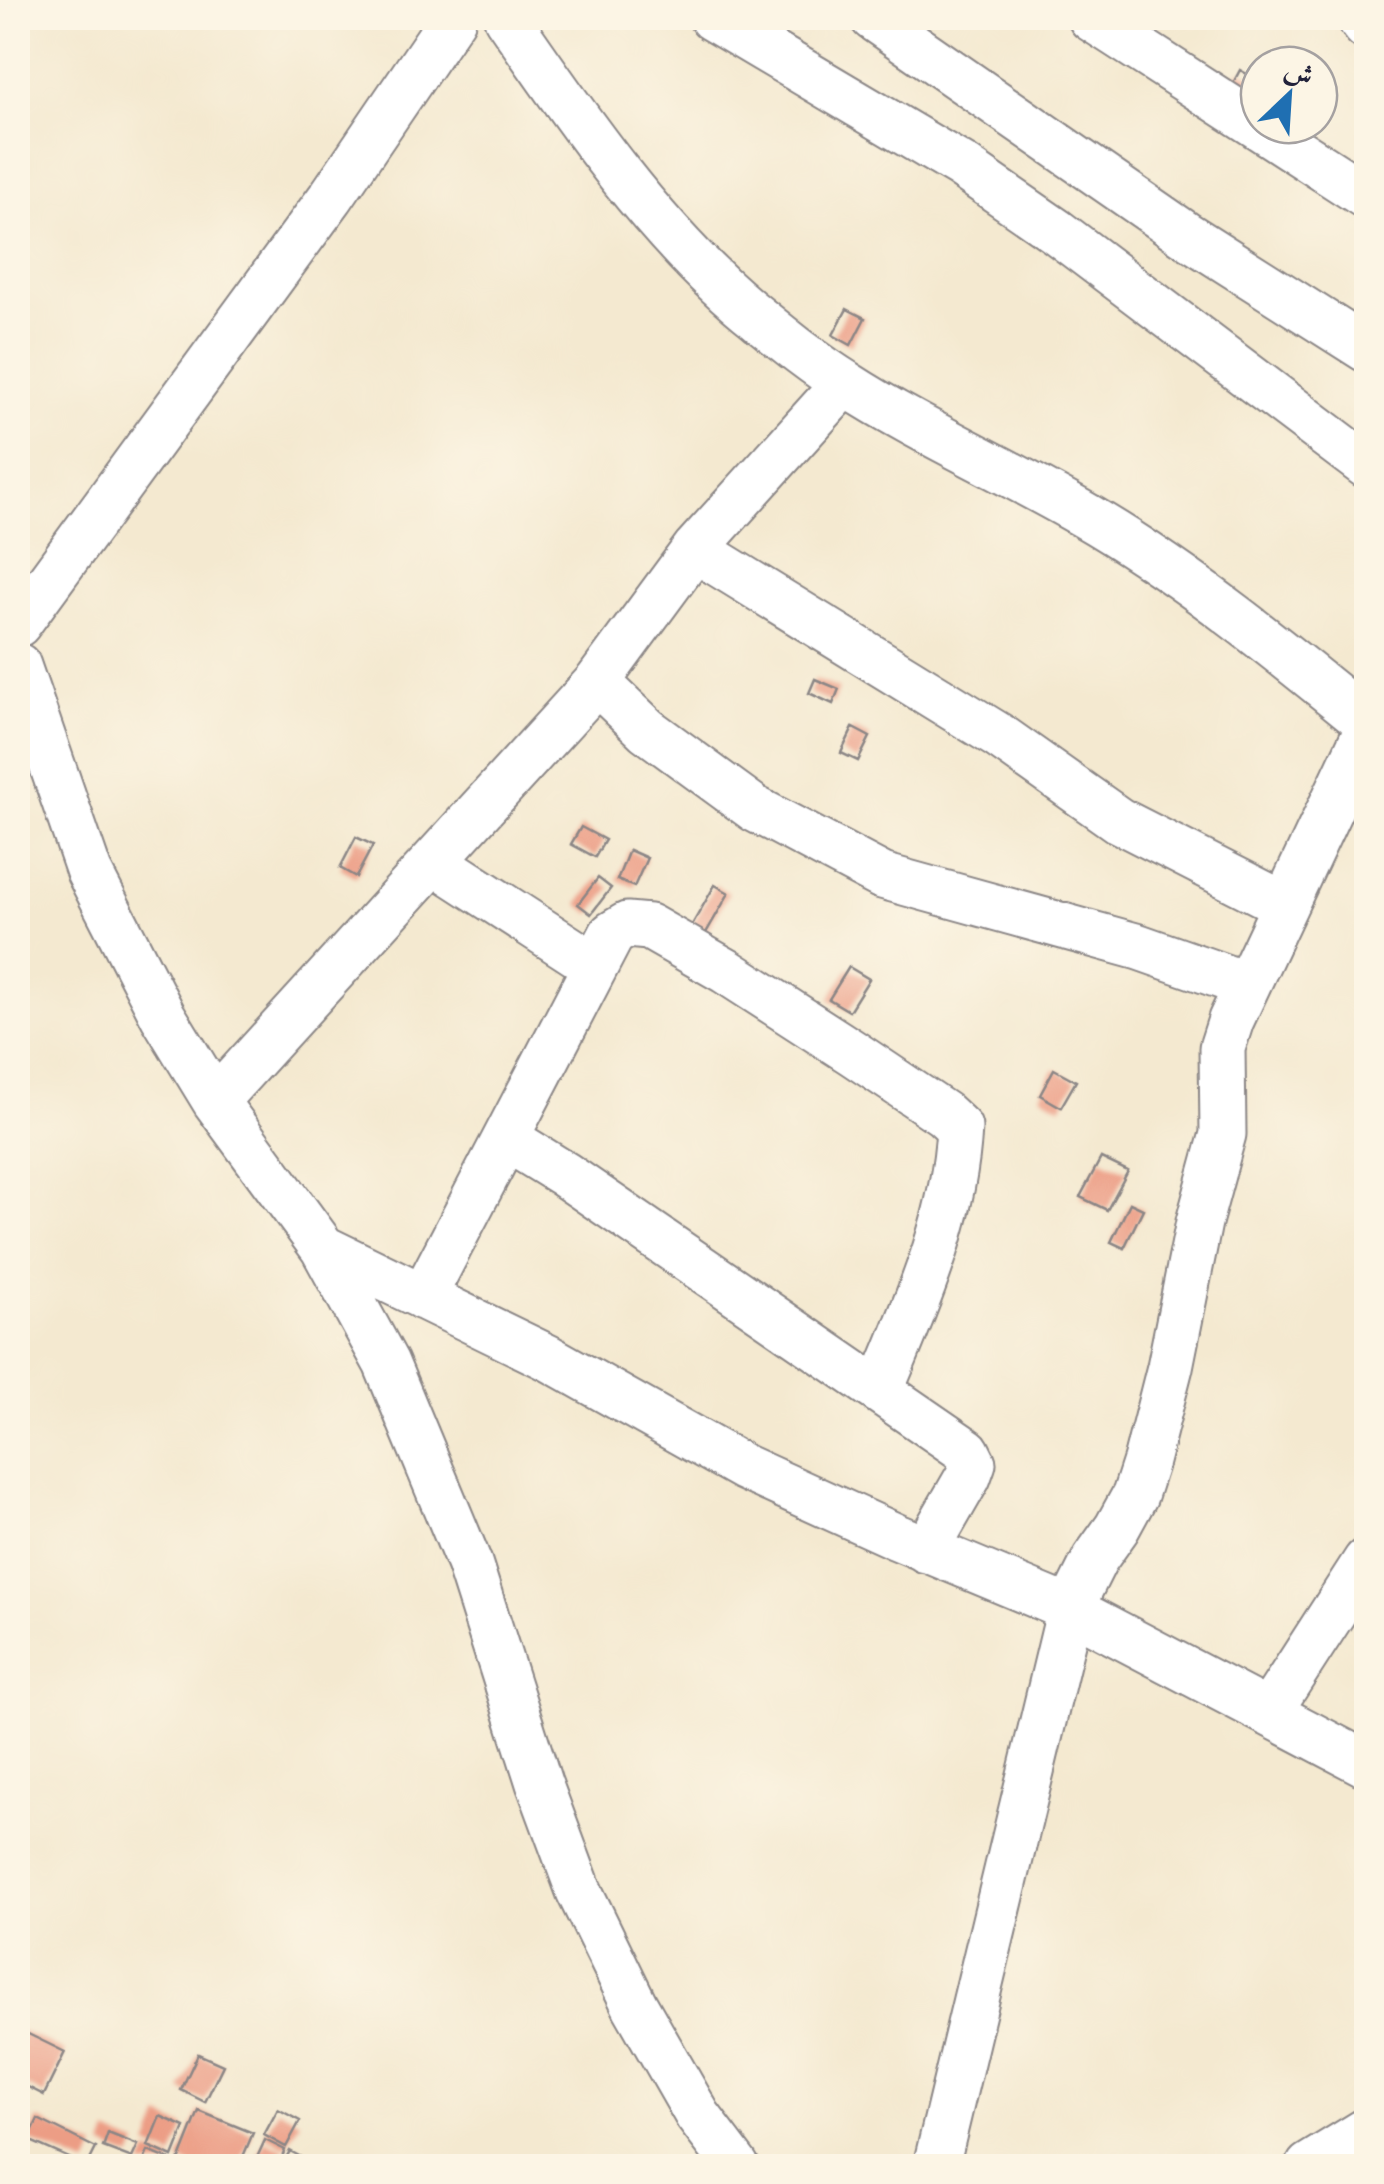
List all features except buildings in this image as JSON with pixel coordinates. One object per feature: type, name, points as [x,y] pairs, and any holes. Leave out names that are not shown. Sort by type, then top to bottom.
[{"type":"street","points":[[18,624],[332,197],[453,18]]},
{"type":"street","points":[[507,18],[579,123],[685,247],[745,308],[844,383],[1097,522],[1158,561],[1240,620],[1366,721]]},
{"type":"street","points":[[712,18],[962,166],[1071,242],[1366,465]]},
{"type":"street","points":[[873,18],[1185,234],[1366,350]]},
{"type":"street","points":[[1358,18],[1366,26]]},
{"type":"street","points":[[1115,24],[1366,196]]},
{"type":"street","points":[[216,1101],[597,682],[695,549],[844,383]]},
{"type":"street","points":[[695,549],[988,729],[1093,805],[1144,836],[1285,905]]},
{"type":"street","points":[[18,666],[89,872],[163,1016],[216,1101],[323,1248],[386,1363],[469,1563],[539,1783],[579,1891],[635,2006],[698,2116],[736,2166]]},
{"type":"street","points":[[597,682],[647,730],[755,809],[882,876],[1139,946],[1247,986]]},
{"type":"street","points":[[936,2166],[1070,1609],[1094,1559],[1117,1528],[1134,1495],[1146,1461],[1170,1367],[1199,1222],[1223,1134],[1222,1048],[1366,732]]},
{"type":"street","points":[[435,862],[594,965]]},
{"type":"street","points":[[422,1297],[594,965],[619,927],[649,927],[837,1042],[959,1128],[949,1209],[937,1250],[881,1389]]},
{"type":"street","points":[[506,1138],[967,1450],[973,1463],[968,1477],[926,1550]]},
{"type":"street","points":[[323,1248],[549,1358],[743,1467],[926,1550],[1070,1609],[1366,1764]]},
{"type":"street","points":[[1268,1713],[1366,1561]]},
{"type":"street","points":[[1309,2166],[1366,2131]]}]
